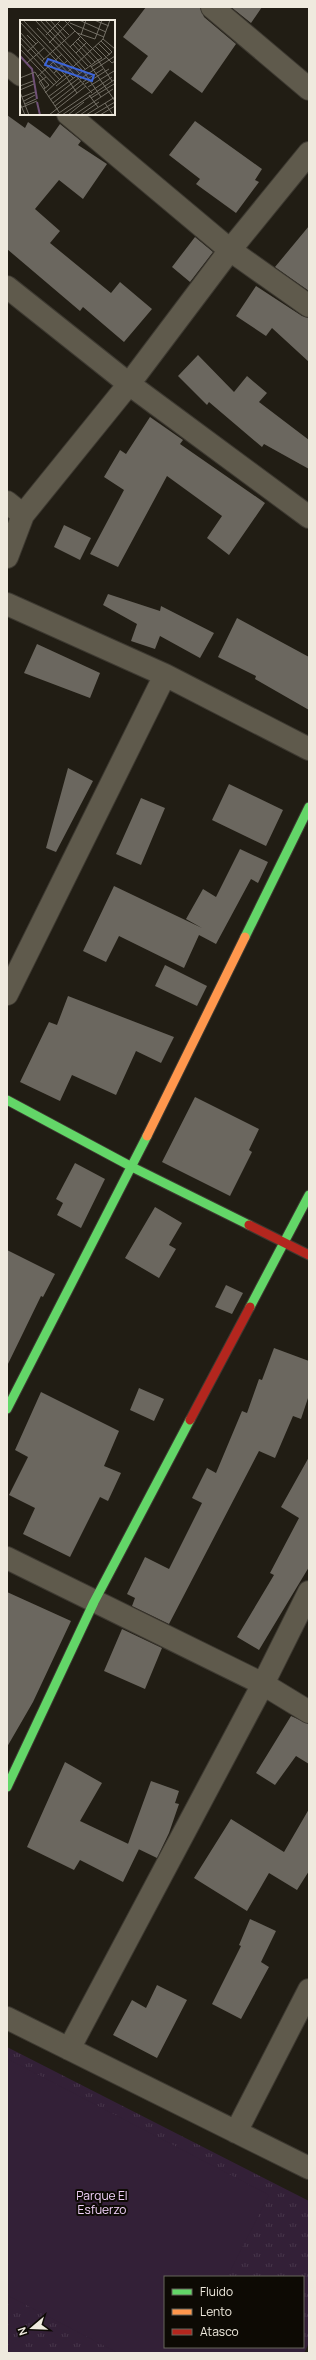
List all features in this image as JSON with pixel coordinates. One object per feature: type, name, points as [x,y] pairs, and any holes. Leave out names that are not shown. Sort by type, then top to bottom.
[{"type":"street","points":[[212,7],[309,89]]},
{"type":"street","points":[[7,63],[20,74]]},
{"type":"street","points":[[69,115],[230,250],[309,306]]},
{"type":"street","points":[[7,557],[15,508],[129,384],[230,250],[309,153]]},
{"type":"street","points":[[7,287],[129,384],[309,517]]},
{"type":"street","points":[[7,604],[165,676],[309,749]]},
{"type":"street","points":[[7,994],[165,676]]},
{"type":"street","points":[[7,1409],[132,1167],[309,807]]},
{"type":"street","points":[[7,1100],[132,1167],[309,1255]]},
{"type":"street","points":[[7,1787],[94,1602],[309,1195]]},
{"type":"street","points":[[7,1558],[263,1684],[309,1712]]},
{"type":"street","points":[[69,2048],[263,1684],[309,1592]]},
{"type":"street","points":[[236,2132],[309,1990]]},
{"type":"street","points":[[7,2018],[309,2168]]},
{"type":"green space","name":"Parque El Esfuerzo","points":[[7,2047],[309,2201],[309,2343],[304,2353],[7,2353]]},
{"type":"green space","name":"Parque El Esfuerzo","points":[[8,2059],[269,2195],[228,2276],[164,2276],[164,2348],[190,2348],[188,2353],[118,2353],[7,2295]]},
{"type":"building","points":[[146,7],[200,7],[204,17],[236,44],[202,93],[170,70],[152,94],[131,79],[148,56],[123,37]]},
{"type":"building","points":[[231,7],[262,7],[251,23]]},
{"type":"building","points":[[7,115],[25,128],[28,122],[50,138],[60,124],[81,141],[78,145],[107,164],[83,199],[59,180],[35,209],[60,231],[50,243],[111,293],[120,282],[152,309],[124,342],[83,307],[80,311],[7,249]]},
{"type":"building","points":[[195,121],[262,169],[255,180],[259,182],[236,213],[196,184],[200,179],[169,155]]},
{"type":"building","points":[[309,226],[309,291],[275,267]]},
{"type":"building","points":[[195,237],[213,252],[190,282],[172,267]]},
{"type":"building","points":[[256,286],[302,316],[309,318],[309,362],[272,328],[266,336],[236,316]]},
{"type":"building","points":[[198,355],[234,392],[247,376],[267,393],[259,402],[309,440],[309,469],[264,444],[262,447],[209,402],[207,405],[178,376]]},
{"type":"building","points":[[150,417],[183,440],[180,444],[265,503],[229,555],[207,538],[222,516],[167,476],[118,567],[90,554],[124,490],[104,477],[120,450],[126,454]]},
{"type":"building","points":[[64,525],[91,538],[80,560],[54,547]]},
{"type":"building","points":[[108,594],[160,611],[161,606],[214,633],[200,658],[160,636],[155,649],[131,641],[137,624],[103,605]]},
{"type":"building","points":[[237,618],[309,657],[309,710],[255,679],[256,676],[218,657]]},
{"type":"building","points":[[37,644],[100,673],[90,698],[24,673]]},
{"type":"building","points":[[68,768],[93,781],[56,852],[46,848]]},
{"type":"building","points":[[229,784],[283,810],[266,846],[212,820]]},
{"type":"building","points":[[141,798],[165,808],[141,865],[116,854]]},
{"type":"building","points":[[240,849],[268,862],[258,883],[251,879],[216,944],[199,935],[184,968],[119,936],[106,962],[83,951],[114,886],[202,928],[186,919],[203,889],[216,897]]},
{"type":"building","points":[[165,965],[207,986],[197,1006],[155,986]]},
{"type":"building","points":[[68,996],[174,1037],[161,1063],[136,1051],[116,1095],[72,1075],[60,1101],[20,1082],[49,1022],[57,1025]]},
{"type":"building","points":[[195,1097],[259,1129],[249,1150],[252,1152],[230,1196],[162,1162]]},
{"type":"building","points":[[75,1163],[105,1179],[81,1228],[57,1215],[63,1203],[56,1199]]},
{"type":"building","points":[[155,1207],[182,1223],[169,1245],[176,1249],[159,1278],[125,1258]]},
{"type":"building","points":[[7,1250],[55,1274],[43,1297],[41,1296],[7,1366]]},
{"type":"building","points":[[226,1285],[243,1293],[232,1314],[215,1307]]},
{"type":"building","points":[[274,1348],[309,1361],[309,1395],[301,1419],[293,1416],[275,1458],[259,1451],[169,1624],[132,1606],[135,1598],[127,1594],[145,1557],[169,1569],[202,1503],[192,1498],[207,1468],[216,1473],[242,1411],[247,1413],[259,1379],[262,1380]]},
{"type":"building","points":[[139,1388],[164,1399],[154,1421],[130,1410]]},
{"type":"building","points":[[41,1392],[119,1431],[104,1466],[121,1473],[108,1501],[100,1497],[70,1557],[23,1534],[35,1508],[9,1495],[28,1457],[15,1450]]},
{"type":"building","points":[[309,1457],[309,1567],[259,1650],[237,1637],[274,1575],[270,1573],[299,1518],[281,1507]]},
{"type":"building","points":[[7,1592],[71,1621],[33,1702],[7,1747]]},
{"type":"building","points":[[122,1629],[162,1648],[145,1689],[104,1671]]},
{"type":"building","points":[[291,1716],[309,1724],[309,1764],[296,1756],[275,1785],[256,1773]]},
{"type":"building","points":[[65,1762],[102,1783],[80,1821],[139,1849],[123,1882],[80,1860],[74,1870],[27,1847]]},
{"type":"building","points":[[151,1781],[179,1791],[175,1803],[179,1804],[169,1833],[157,1858],[128,1844]]},
{"type":"building","points":[[309,1809],[309,1871],[297,1890],[269,1873],[247,1911],[194,1878],[231,1819],[284,1852]]},
{"type":"building","points":[[250,1919],[276,1931],[261,1962],[269,1967],[241,2019],[212,2004],[241,1946],[239,1945]]},
{"type":"building","points":[[157,1985],[187,2000],[157,2058],[113,2035],[132,2000],[146,2008]]},
{"type":"traffic: fast","points":[[245,937],[309,807]]},
{"type":"traffic: fast","points":[[7,1100],[132,1167],[249,1225]]},
{"type":"traffic: fast","points":[[7,1409],[147,1136]]},
{"type":"traffic: fast","points":[[250,1307],[309,1195]]},
{"type":"traffic: fast","points":[[7,1787],[94,1602],[190,1420]]},
{"type":"traffic: slow","points":[[147,1136],[245,937]]},
{"type":"traffic: jam","points":[[249,1225],[309,1255]]},
{"type":"traffic: jam","points":[[190,1420],[250,1307]]}]
